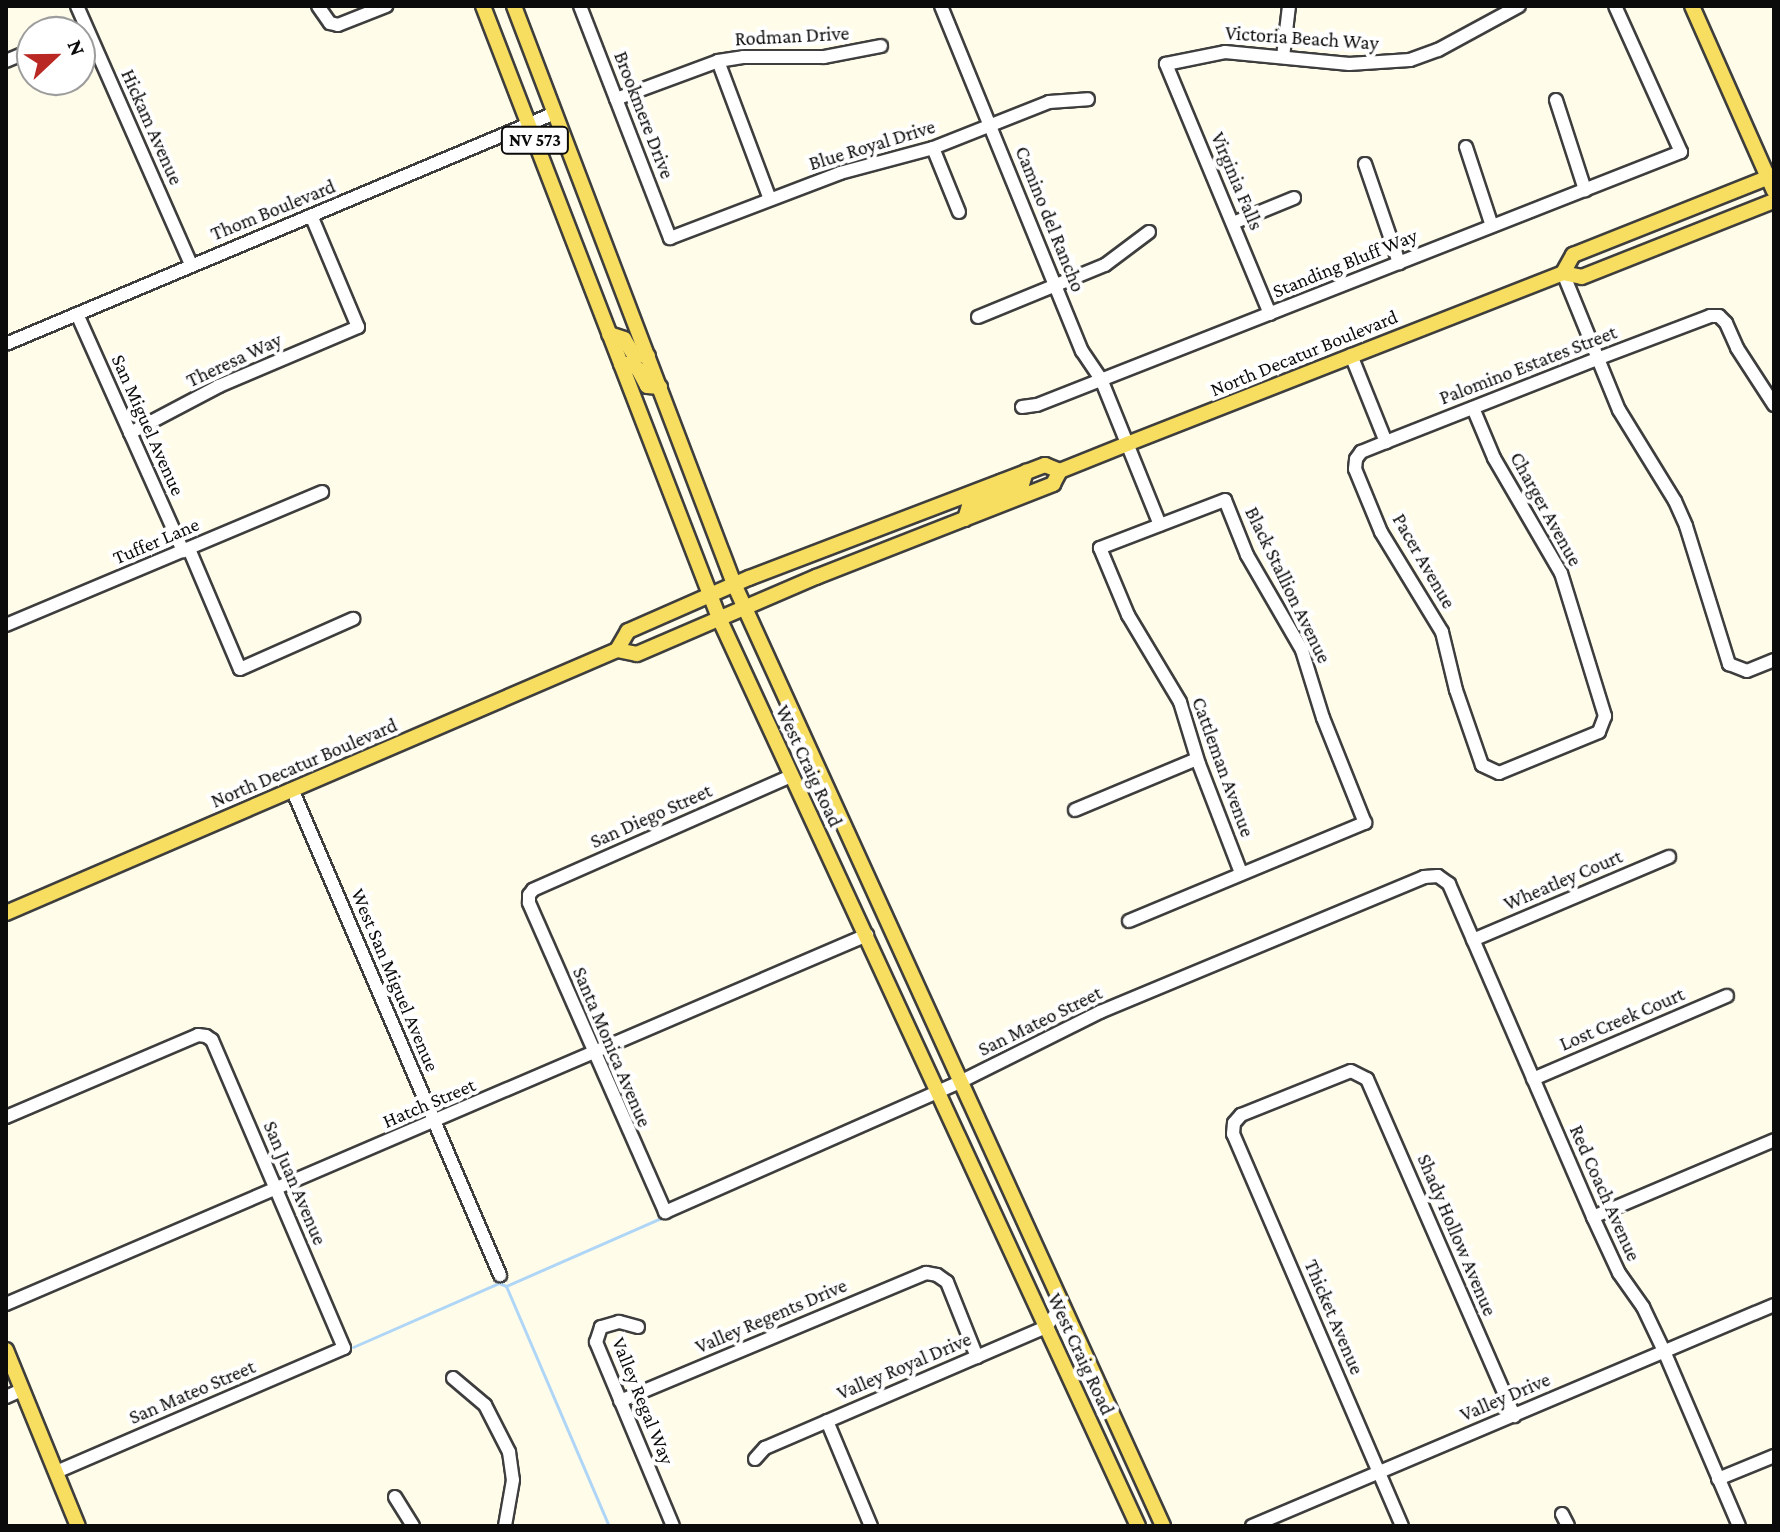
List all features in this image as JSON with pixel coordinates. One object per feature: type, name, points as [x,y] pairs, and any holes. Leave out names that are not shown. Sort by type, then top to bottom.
[{"type":"main road","name":"West Craig Road","points":[[483,6],[719,618],[1138,1526]]},
{"type":"main road","name":"West Craig Road","points":[[514,6],[744,608],[1163,1526]]},
{"type":"main road","points":[[1692,6],[1772,181]]},
{"type":"main road","name":"North Decatur Boulevard","points":[[1563,273],[1573,255],[1772,181]]},
{"type":"main road","name":"North Decatur Boulevard","points":[[6,913],[617,650],[637,654],[1053,484],[1060,471],[1127,444],[1563,273],[1582,277],[1774,201]]},
{"type":"main road","points":[[609,334],[624,339],[634,355],[648,356]]},
{"type":"main road","points":[[621,364],[638,369],[647,386],[660,387]]},
{"type":"main road","name":"North Decatur Boulevard","points":[[617,650],[628,631],[734,584],[1045,465],[1060,471]]},
{"type":"main road","points":[[992,508],[1001,493],[1022,484],[1026,472]]},
{"type":"main road","points":[[965,519],[969,506],[990,497],[1002,481]]},
{"type":"main road","points":[[822,840],[844,830]]},
{"type":"main road","points":[[6,1350],[78,1526]]},
{"type":"street","points":[[318,6],[330,23],[346,23],[386,6]]},
{"type":"street","name":"Brookmere Drive","points":[[580,6],[670,238]]},
{"type":"street","points":[[942,9],[958,6]]},
{"type":"street","points":[[1283,57],[1289,6]]},
{"type":"street","name":"Victoria Beach Way","points":[[1166,64],[1225,52],[1363,65],[1410,60],[1438,50],[1519,6]]},
{"type":"street","name":"Standing Bluff Way","points":[[1022,407],[1270,314],[1681,152],[1615,6]]},
{"type":"street","name":"Camino del Rancho","points":[[942,9],[1082,351],[1101,379],[1160,525]]},
{"type":"street","name":"Rodman Drive","points":[[616,99],[718,61],[743,57],[824,57],[881,46]]},
{"type":"street","points":[[718,61],[770,199]]},
{"type":"street","name":"Hickam Avenue","points":[[96,62],[191,265]]},
{"type":"street","name":"Virginia Falls","points":[[1166,64],[1270,314]]},
{"type":"street","name":"Blue Royal Drive","points":[[670,238],[840,173],[933,148],[1049,102],[1088,99]]},
{"type":"street","points":[[1556,100],[1585,190]]},
{"type":"street","name":"Thom Boulevard","points":[[6,344],[555,113]]},
{"type":"street","points":[[1466,147],[1492,226]]},
{"type":"street","points":[[933,148],[959,212]]},
{"type":"street","points":[[1365,164],[1399,263]]},
{"type":"street","points":[[1233,223],[1294,198]]},
{"type":"street","name":"Theresa Way","points":[[130,433],[219,386],[358,327],[311,215]]},
{"type":"street","points":[[978,317],[1105,265],[1149,232]]},
{"type":"street","points":[[1563,273],[1619,410],[1675,501],[1702,572],[1717,634],[1729,664],[1747,671],[1774,660]]},
{"type":"street","name":"San Miguel Avenue","points":[[77,314],[240,669],[353,619]]},
{"type":"street","name":"Palomino Estates Street","points":[[1356,459],[1361,452],[1710,316],[1719,316],[1774,405]]},
{"type":"street","points":[[1351,355],[1386,442]]},
{"type":"street","name":"Charger Avenue","points":[[1473,408],[1494,458],[1561,573],[1605,716],[1599,732],[1499,773],[1490,772]]},
{"type":"street","name":"Pacer Avenue","points":[[1356,459],[1355,469],[1381,532],[1442,632],[1471,737],[1482,765],[1490,772]]},
{"type":"street","name":"Tuffer Lane","points":[[6,625],[322,492]]},
{"type":"street","name":"Black Stallion Avenue","points":[[1160,525],[1225,500],[1247,555],[1302,650],[1323,718],[1365,823],[1241,873]]},
{"type":"street","name":"Cattleman Avenue","points":[[1160,525],[1100,548],[1128,615],[1180,702],[1197,759],[1241,873]]},
{"type":"street","points":[[1075,810],[1197,759]]},
{"type":"street","name":"San Diego Street","points":[[529,895],[533,890],[791,776]]},
{"type":"street","name":"West San Miguel Avenue","points":[[292,789],[500,1275]]},
{"type":"street","name":"Wheatley Court","points":[[1473,940],[1669,857]]},
{"type":"street","points":[[1129,921],[1241,873]]},
{"type":"street","name":"San Mateo Street","points":[[665,1212],[939,1092],[1100,1012],[1424,877],[1438,876]]},
{"type":"street","name":"Red Coach Avenue","points":[[1438,876],[1449,884],[1593,1217],[1619,1273],[1643,1307],[1664,1351],[1739,1526]]},
{"type":"street","name":"Santa Monica Avenue","points":[[529,895],[529,903],[593,1054],[665,1212]]},
{"type":"street","name":"Hatch Street","points":[[6,1304],[867,935]]},
{"type":"street","name":"Lost Creek Court","points":[[1533,1079],[1727,996]]},
{"type":"street","name":"San Juan Avenue","points":[[6,1117],[198,1035],[212,1040],[344,1348]]},
{"type":"street","name":"Thicket Avenue","points":[[1360,1072],[1351,1071],[1337,1076],[1241,1115],[1234,1123],[1233,1134],[1402,1526]]},
{"type":"street","name":"Shady Hollow Avenue","points":[[1360,1072],[1367,1079],[1514,1416]]},
{"type":"street","points":[[1593,1217],[1774,1140]]},
{"type":"street","name":"Valley Regents Drive","points":[[620,1401],[926,1273],[937,1275],[947,1282],[977,1357]]},
{"type":"street","points":[[1046,1327],[1062,1305]]},
{"type":"street","name":"Valley Drive","points":[[1252,1526],[1774,1305]]},
{"type":"street","name":"Valley Regal Way","points":[[638,1327],[619,1322],[601,1327],[595,1336],[673,1526]]},
{"type":"street","name":"Valley Royal Drive","points":[[755,1459],[765,1448],[1046,1327]]},
{"type":"street","name":"San Mateo Street","points":[[56,1472],[344,1348]]},
{"type":"street","points":[[453,1378],[485,1405],[509,1452],[513,1480],[505,1526]]},
{"type":"street","points":[[6,1397],[22,1390]]},
{"type":"street","points":[[827,1421],[871,1526]]},
{"type":"street","points":[[1718,1479],[1774,1456]]},
{"type":"street","points":[[395,1497],[413,1526]]},
{"type":"waterway","points":[[353,1347],[499,1283],[506,1286],[661,1218]]},
{"type":"waterway","points":[[506,1286],[609,1526]]}]
